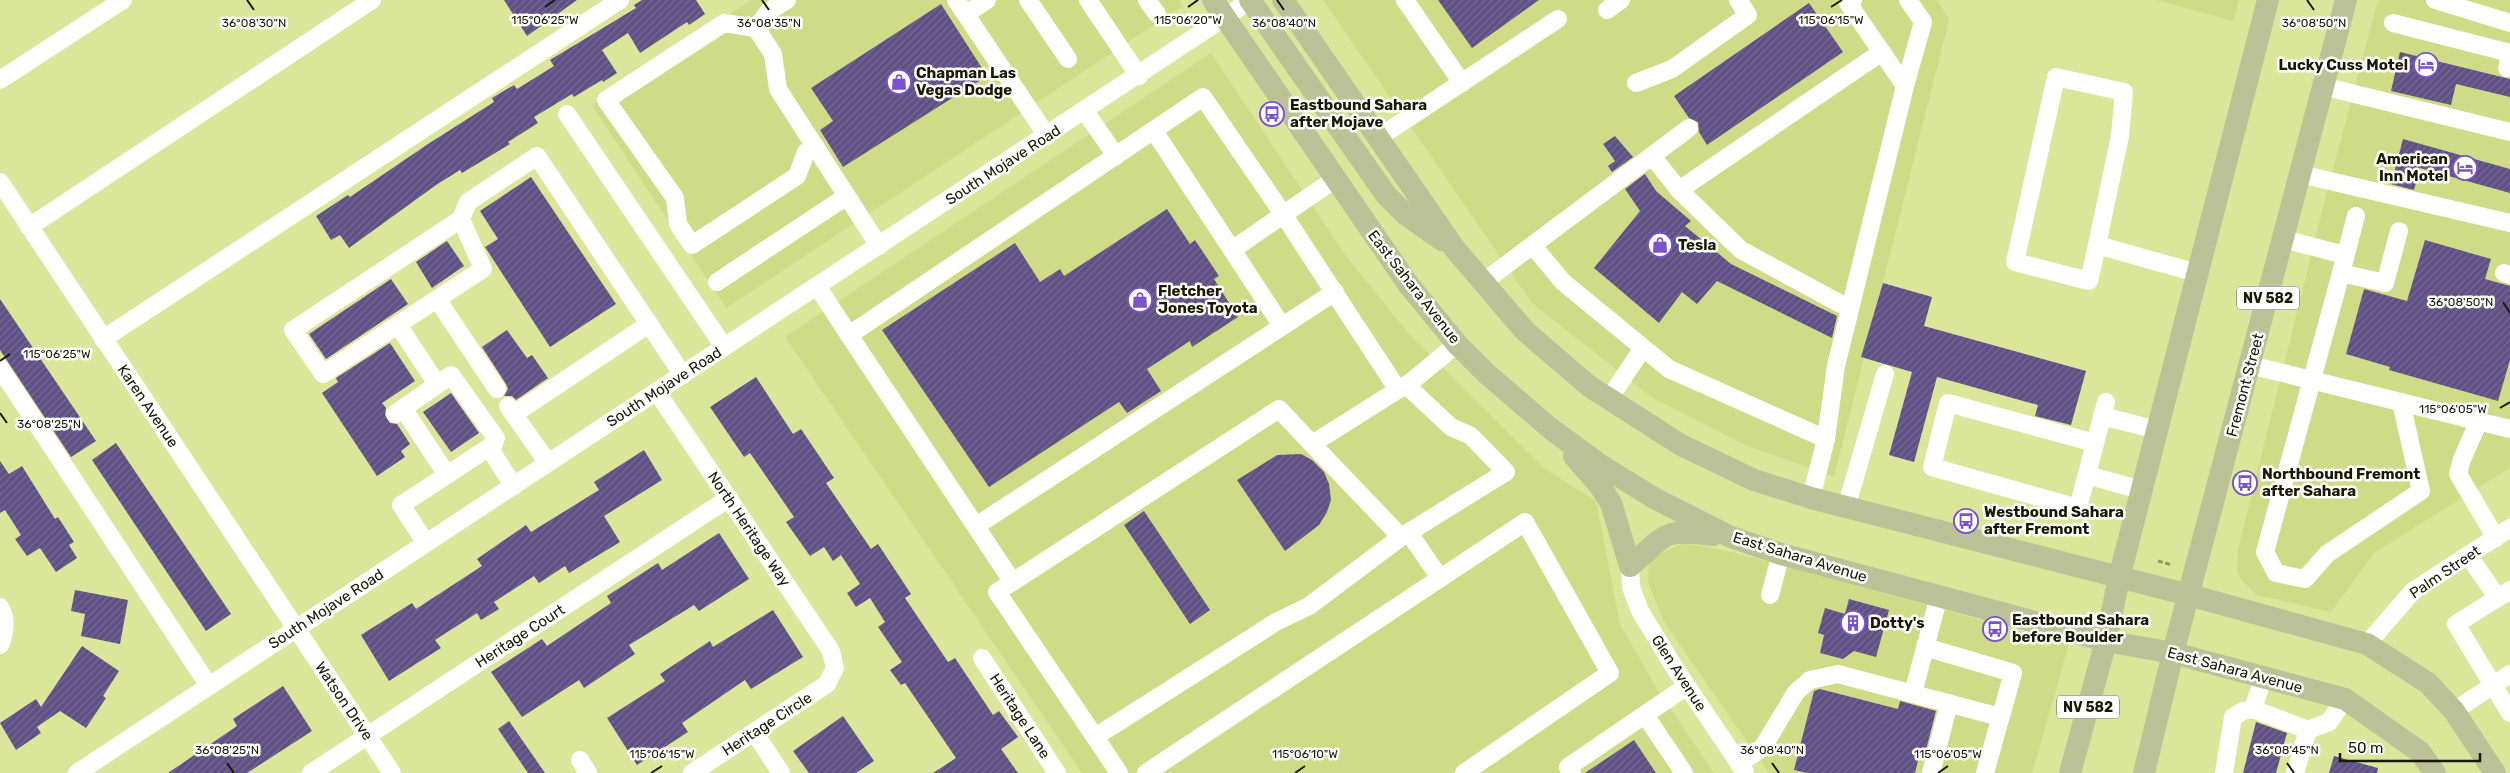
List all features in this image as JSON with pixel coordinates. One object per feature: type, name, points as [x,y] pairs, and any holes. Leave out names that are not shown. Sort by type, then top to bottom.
[{"type":"main road","points":[[1250,0],[1386,195],[1405,214],[1455,250]]},
{"type":"main road","points":[[1283,0],[1455,250],[1482,284],[1526,331],[1572,373],[1681,445],[1754,480],[1810,498],[2189,595],[2366,644],[2428,683],[2454,712],[2495,773]]},
{"type":"main road","name":"NV 582","points":[[2070,773],[2106,641],[2118,578],[2268,0]]},
{"type":"main road","name":"Fremont Street","points":[[2173,652],[2346,0]]},
{"type":"main road","name":"East Sahara Avenue","points":[[1219,9],[1408,284],[1457,344],[1487,374],[1551,429],[1600,464],[1654,498],[1731,537],[1781,554],[2106,641],[2173,652],[2345,700],[2420,752],[2435,773]]},
{"type":"main road","points":[[1551,429],[1600,486],[1611,503],[1630,566],[1654,542],[1671,533],[1698,533],[1731,537]]},
{"type":"main road","name":"NV 582","points":[[2144,773],[2173,652]]},
{"type":"street","points":[[0,80],[123,0]]},
{"type":"street","points":[[30,227],[372,0]]},
{"type":"street","points":[[104,339],[620,0]]},
{"type":"street","points":[[756,28],[769,11],[787,0]]},
{"type":"street","points":[[987,0],[961,7],[1047,136]]},
{"type":"street","points":[[1028,0],[1068,59]]},
{"type":"street","points":[[1088,0],[1139,76]]},
{"type":"street","name":"South Mojave Road","points":[[77,773],[1139,76],[1219,9],[1250,0]]},
{"type":"street","points":[[1405,0],[1462,83]]},
{"type":"street","points":[[1636,83],[1672,69],[1748,15],[1738,0]]},
{"type":"street","points":[[1853,0],[1848,4],[1905,86]]},
{"type":"street","points":[[1810,498],[1826,439],[1832,386],[1850,310],[1905,86],[1923,22],[1908,0]]},
{"type":"street","points":[[2435,0],[2510,23]]},
{"type":"street","points":[[1378,138],[1558,19]]},
{"type":"street","points":[[815,146],[806,152],[797,176],[692,245],[678,224],[675,198],[606,100],[724,22],[756,28],[773,54],[778,89],[815,146],[879,246]]},
{"type":"street","points":[[2392,23],[2509,59]]},
{"type":"street","points":[[1678,190],[1882,52]]},
{"type":"street","points":[[2056,77],[2124,92],[2120,136],[2097,245],[2089,281],[2016,262],[2056,77]]},
{"type":"street","points":[[2322,86],[2510,132]]},
{"type":"street","points":[[849,335],[1203,97],[1402,388],[1450,427],[1471,436],[1506,472],[1405,535],[1309,606],[1276,622],[1095,737]]},
{"type":"street","points":[[1084,111],[1116,156]]},
{"type":"street","points":[[567,114],[724,348]]},
{"type":"street","points":[[1482,284],[1689,128]]},
{"type":"street","points":[[1154,131],[1282,326]]},
{"type":"street","points":[[461,219],[483,269],[323,374],[293,330],[461,219],[468,202],[537,156],[683,375]]},
{"type":"street","points":[[1652,156],[1678,190],[1741,250],[1850,310]]},
{"type":"street","points":[[2300,174],[2510,223]]},
{"type":"street","points":[[1232,250],[1335,179]]},
{"type":"street","name":"Karen Avenue","points":[[2,189],[30,227],[296,629]]},
{"type":"street","points":[[717,282],[847,196]]},
{"type":"street","points":[[2356,216],[2313,381],[2265,552],[2276,573],[2305,579],[2327,554],[2421,491],[2401,402]]},
{"type":"street","points":[[2341,272],[2385,282],[2399,231]]},
{"type":"street","points":[[2283,239],[2345,254]]},
{"type":"street","points":[[2097,245],[2197,273]]},
{"type":"street","points":[[1533,246],[1563,282],[1669,369],[1826,439]]},
{"type":"street","points":[[818,286],[1012,582]]},
{"type":"street","points":[[976,526],[1335,292]]},
{"type":"street","points":[[437,299],[497,389]]},
{"type":"street","points":[[548,463],[511,410],[649,324]]},
{"type":"street","points":[[398,325],[496,438],[491,451],[514,486]]},
{"type":"street","points":[[1312,444],[1402,388],[1457,344]]},
{"type":"street","points":[[1609,399],[1643,348]]},
{"type":"street","points":[[2250,365],[2510,429]]},
{"type":"street","points":[[0,368],[209,686]]},
{"type":"street","points":[[1846,508],[1885,374]]},
{"type":"street","points":[[444,380],[399,411],[447,475]]},
{"type":"street","name":"North Heritage Way","points":[[657,392],[832,650],[835,668]]},
{"type":"street","points":[[2095,443],[1948,403],[1932,468],[2078,508],[2104,409],[2157,430]]},
{"type":"street","points":[[1119,773],[996,592],[1279,409],[1405,535],[1440,578]]},
{"type":"street","points":[[2479,421],[2462,459],[2458,474],[2503,533]]},
{"type":"street","points":[[426,543],[401,505],[494,444]]},
{"type":"street","points":[[2087,475],[2142,490]]},
{"type":"street","name":"Heritage Court","points":[[311,773],[729,498]]},
{"type":"street","points":[[1146,773],[1525,522],[1610,673],[1464,773]]},
{"type":"street","name":"Palm Street","points":[[2366,644],[2413,591],[2503,533]]},
{"type":"street","points":[[1770,595],[1781,554]]},
{"type":"street","points":[[2468,555],[2504,594],[2456,624],[2510,713]]},
{"type":"street","name":"Glen Avenue","points":[[1630,566],[1631,587],[1637,604],[1687,686],[1742,768]]},
{"type":"street","points":[[1913,693],[1939,596]]},
{"type":"street","points":[[0,606],[3,611],[5,633],[0,645]]},
{"type":"street","name":"Watson Drive","points":[[296,629],[392,773]]},
{"type":"street","points":[[1925,647],[2013,673],[1985,773]]},
{"type":"street","name":"Heritage Lane","points":[[982,658],[1058,773]]},
{"type":"street","name":"Heritage Circle","points":[[692,773],[827,684],[835,668]]},
{"type":"street","points":[[1742,768],[1763,748],[1796,692],[1810,680],[1838,674],[2000,717]]},
{"type":"street","points":[[2454,712],[2510,674]]},
{"type":"street","points":[[2253,709],[2264,676]]},
{"type":"street","points":[[1567,771],[1687,686]]},
{"type":"street","points":[[2224,773],[2233,717],[2242,711],[2253,709],[2308,730],[2329,722],[2340,710],[2345,700]]},
{"type":"street","points":[[1931,773],[1949,704]]},
{"type":"street","points":[[1644,715],[1684,773]]},
{"type":"street","points":[[2295,773],[2308,730]]},
{"type":"street","points":[[754,732],[781,773]]},
{"type":"path","points":[[2158,561],[2172,565]]},
{"type":"shaded area","points":[[751,0],[1179,0],[1183,6],[726,308],[592,105]]},
{"type":"shaded area","points":[[1323,0],[1937,0],[1949,20],[1834,477],[1745,445],[1651,397],[1532,303]]},
{"type":"shaded area","points":[[2156,0],[2239,0],[2233,21]]},
{"type":"shaded area","points":[[2378,0],[2510,0],[2510,468],[2374,553],[2331,612],[2257,595],[2242,581],[2237,571],[2238,550],[2324,203]]},
{"type":"shaded area","points":[[1211,53],[1346,256],[1409,334],[1544,468],[1596,501],[1620,624],[1657,689],[1714,773],[1082,773],[785,337]]},
{"type":"shaded area","points":[[1682,544],[1704,546],[1735,553],[2069,644],[2032,773],[1769,773],[1664,622],[1648,582],[1649,562],[1660,554]]},
{"type":"building","points":[[504,0],[577,0],[527,36]]},
{"type":"building","points":[[642,0],[696,0],[705,14],[689,25],[687,22],[640,53],[628,33],[602,50],[617,73],[574,97],[572,94],[534,117],[538,123],[508,142],[510,144],[462,173],[460,170],[436,185],[349,248],[340,235],[331,240],[316,216],[348,195],[350,197],[494,102],[492,98],[514,85],[517,89],[554,66],[550,60],[636,8],[634,5]]},
{"type":"building","points":[[1438,0],[1539,0],[1472,48]]},
{"type":"building","points":[[1809,3],[1843,52],[1707,145],[1699,132],[1698,122],[1689,118],[1674,96]]},
{"type":"building","name":"Chapman Las Vegas Dodge","points":[[941,4],[987,76],[843,167],[820,130],[833,121],[811,88]]},
{"type":"building","name":"Lucky Cuss Motel","points":[[2400,52],[2510,79],[2510,97],[2456,84],[2451,105],[2391,91]]},
{"type":"building","points":[[1615,136],[1633,157],[1612,172],[1608,166],[1615,161],[1603,144]]},
{"type":"building","name":"American Inn Motel","points":[[2403,139],[2510,169],[2510,193],[2420,168],[2414,190],[2391,184]]},
{"type":"building","name":"Tesla","points":[[1645,174],[1656,191],[1691,221],[1685,226],[1731,264],[1837,316],[1832,338],[1717,281],[1697,304],[1682,292],[1659,323],[1594,268],[1640,211],[1625,189]]},
{"type":"building","points":[[531,177],[616,304],[550,347],[485,247],[498,239],[480,211]]},
{"type":"building","points":[[1167,209],[1190,244],[1195,240],[1219,276],[1214,279],[1238,317],[1192,347],[1190,341],[1147,369],[1161,391],[1127,413],[1119,402],[989,487],[882,330],[1015,243],[1040,282],[1060,269],[1064,276]]},
{"type":"building","points":[[2425,240],[2491,259],[2485,279],[2510,286],[2510,360],[2498,401],[2389,370],[2390,367],[2346,354],[2364,289],[2407,301]]},
{"type":"building","points":[[447,241],[464,266],[432,288],[416,262]]},
{"type":"building","points":[[391,279],[408,304],[326,359],[309,334]]},
{"type":"building","points":[[1883,283],[1932,297],[1924,326],[2086,371],[2071,425],[2035,416],[2038,405],[1937,377],[1914,462],[1889,455],[1912,372],[1861,357]]},
{"type":"building","points":[[0,299],[96,441],[71,457],[0,350]]},
{"type":"building","points":[[507,330],[527,358],[532,355],[548,378],[516,400],[512,396],[504,396],[508,389],[506,384],[482,347]]},
{"type":"building","points":[[390,343],[415,381],[382,403],[386,408],[385,415],[390,423],[397,424],[410,444],[401,451],[405,457],[377,476],[322,393],[338,382],[336,378]]},
{"type":"building","points":[[756,377],[793,434],[801,429],[834,478],[826,483],[871,549],[878,544],[911,594],[905,598],[948,662],[955,658],[993,715],[999,711],[1018,737],[1001,749],[1018,773],[933,773],[956,758],[905,683],[901,685],[890,670],[902,662],[878,627],[885,622],[870,598],[856,607],[847,593],[860,584],[841,555],[833,561],[824,547],[810,556],[786,522],[794,517],[750,453],[744,457],[710,407]]},
{"type":"building","points":[[451,393],[479,433],[451,452],[423,412]]},
{"type":"building","points":[[116,443],[231,614],[206,631],[92,460]]},
{"type":"building","points":[[644,450],[662,480],[604,516],[620,542],[569,573],[565,566],[539,583],[534,576],[494,602],[499,609],[481,620],[477,613],[435,640],[441,648],[389,681],[361,635],[412,603],[416,609],[482,566],[477,559],[526,525],[531,532],[599,490],[594,482]]},
{"type":"building","points":[[1301,454],[1312,460],[1324,472],[1329,484],[1331,500],[1327,512],[1319,525],[1285,551],[1237,480],[1277,455]]},
{"type":"building","points":[[0,461],[9,474],[22,466],[55,519],[58,517],[74,542],[69,545],[77,558],[56,572],[40,548],[27,556],[15,539],[21,535],[5,510],[0,513]]},
{"type":"building","points":[[1144,511],[1210,610],[1190,624],[1124,525]]},
{"type":"building","points":[[719,533],[749,579],[699,611],[694,605],[629,645],[635,654],[584,688],[579,680],[522,717],[491,672],[542,639],[547,646],[611,603],[607,596],[658,563],[662,570]]},
{"type":"building","points":[[75,590],[128,600],[120,644],[81,636],[85,614],[71,611]]},
{"type":"building","name":"Dotty's","points":[[1849,599],[1889,610],[1876,657],[1854,651],[1843,659],[1820,653],[1824,635],[1818,633],[1825,608],[1845,614]]},
{"type":"building","points":[[773,610],[803,657],[751,689],[745,680],[682,723],[688,732],[637,765],[607,718],[665,681],[660,674],[710,641],[713,647]]},
{"type":"building","points":[[82,646],[119,671],[103,696],[106,698],[86,728],[60,711],[37,727],[41,733],[16,750],[0,723],[36,699],[41,707]]},
{"type":"building","points":[[283,686],[312,731],[247,773],[168,773],[237,726],[233,719]]},
{"type":"building","points":[[1820,689],[1898,709],[1900,701],[1936,711],[1926,750],[1921,749],[1915,773],[1807,773],[1794,770],[1814,691]]},
{"type":"building","points":[[843,716],[874,761],[856,773],[809,773],[793,751]]},
{"type":"building","points":[[509,721],[545,773],[528,773],[498,729]]},
{"type":"building","points":[[2256,722],[2287,733],[2276,773],[2243,773]]},
{"type":"building","points":[[1634,740],[1656,773],[1585,773]]},
{"type":"building","points":[[2334,756],[2378,768],[2377,773],[2329,773]]},
{"type":"place","name":"Lucky Cuss Motel","points":[[2426,65]]},
{"type":"place","name":"Chapman Las Vegas Dodge","points":[[899,82]]},
{"type":"place","name":"Eastbound Sahara after Mojave","points":[[1272,114]]},
{"type":"place","name":"American Inn Motel","points":[[2465,168]]},
{"type":"place","name":"Tesla","points":[[1660,245]]},
{"type":"place","name":"Fletcher Jones Toyota","points":[[1140,300]]},
{"type":"place","name":"Northbound Fremont after Sahara","points":[[2245,483]]},
{"type":"place","name":"Westbound Sahara after Fremont","points":[[1966,521]]},
{"type":"place","name":"Dotty's","points":[[1853,623]]},
{"type":"place","name":"Eastbound Sahara before Boulder","points":[[1995,629]]}]
